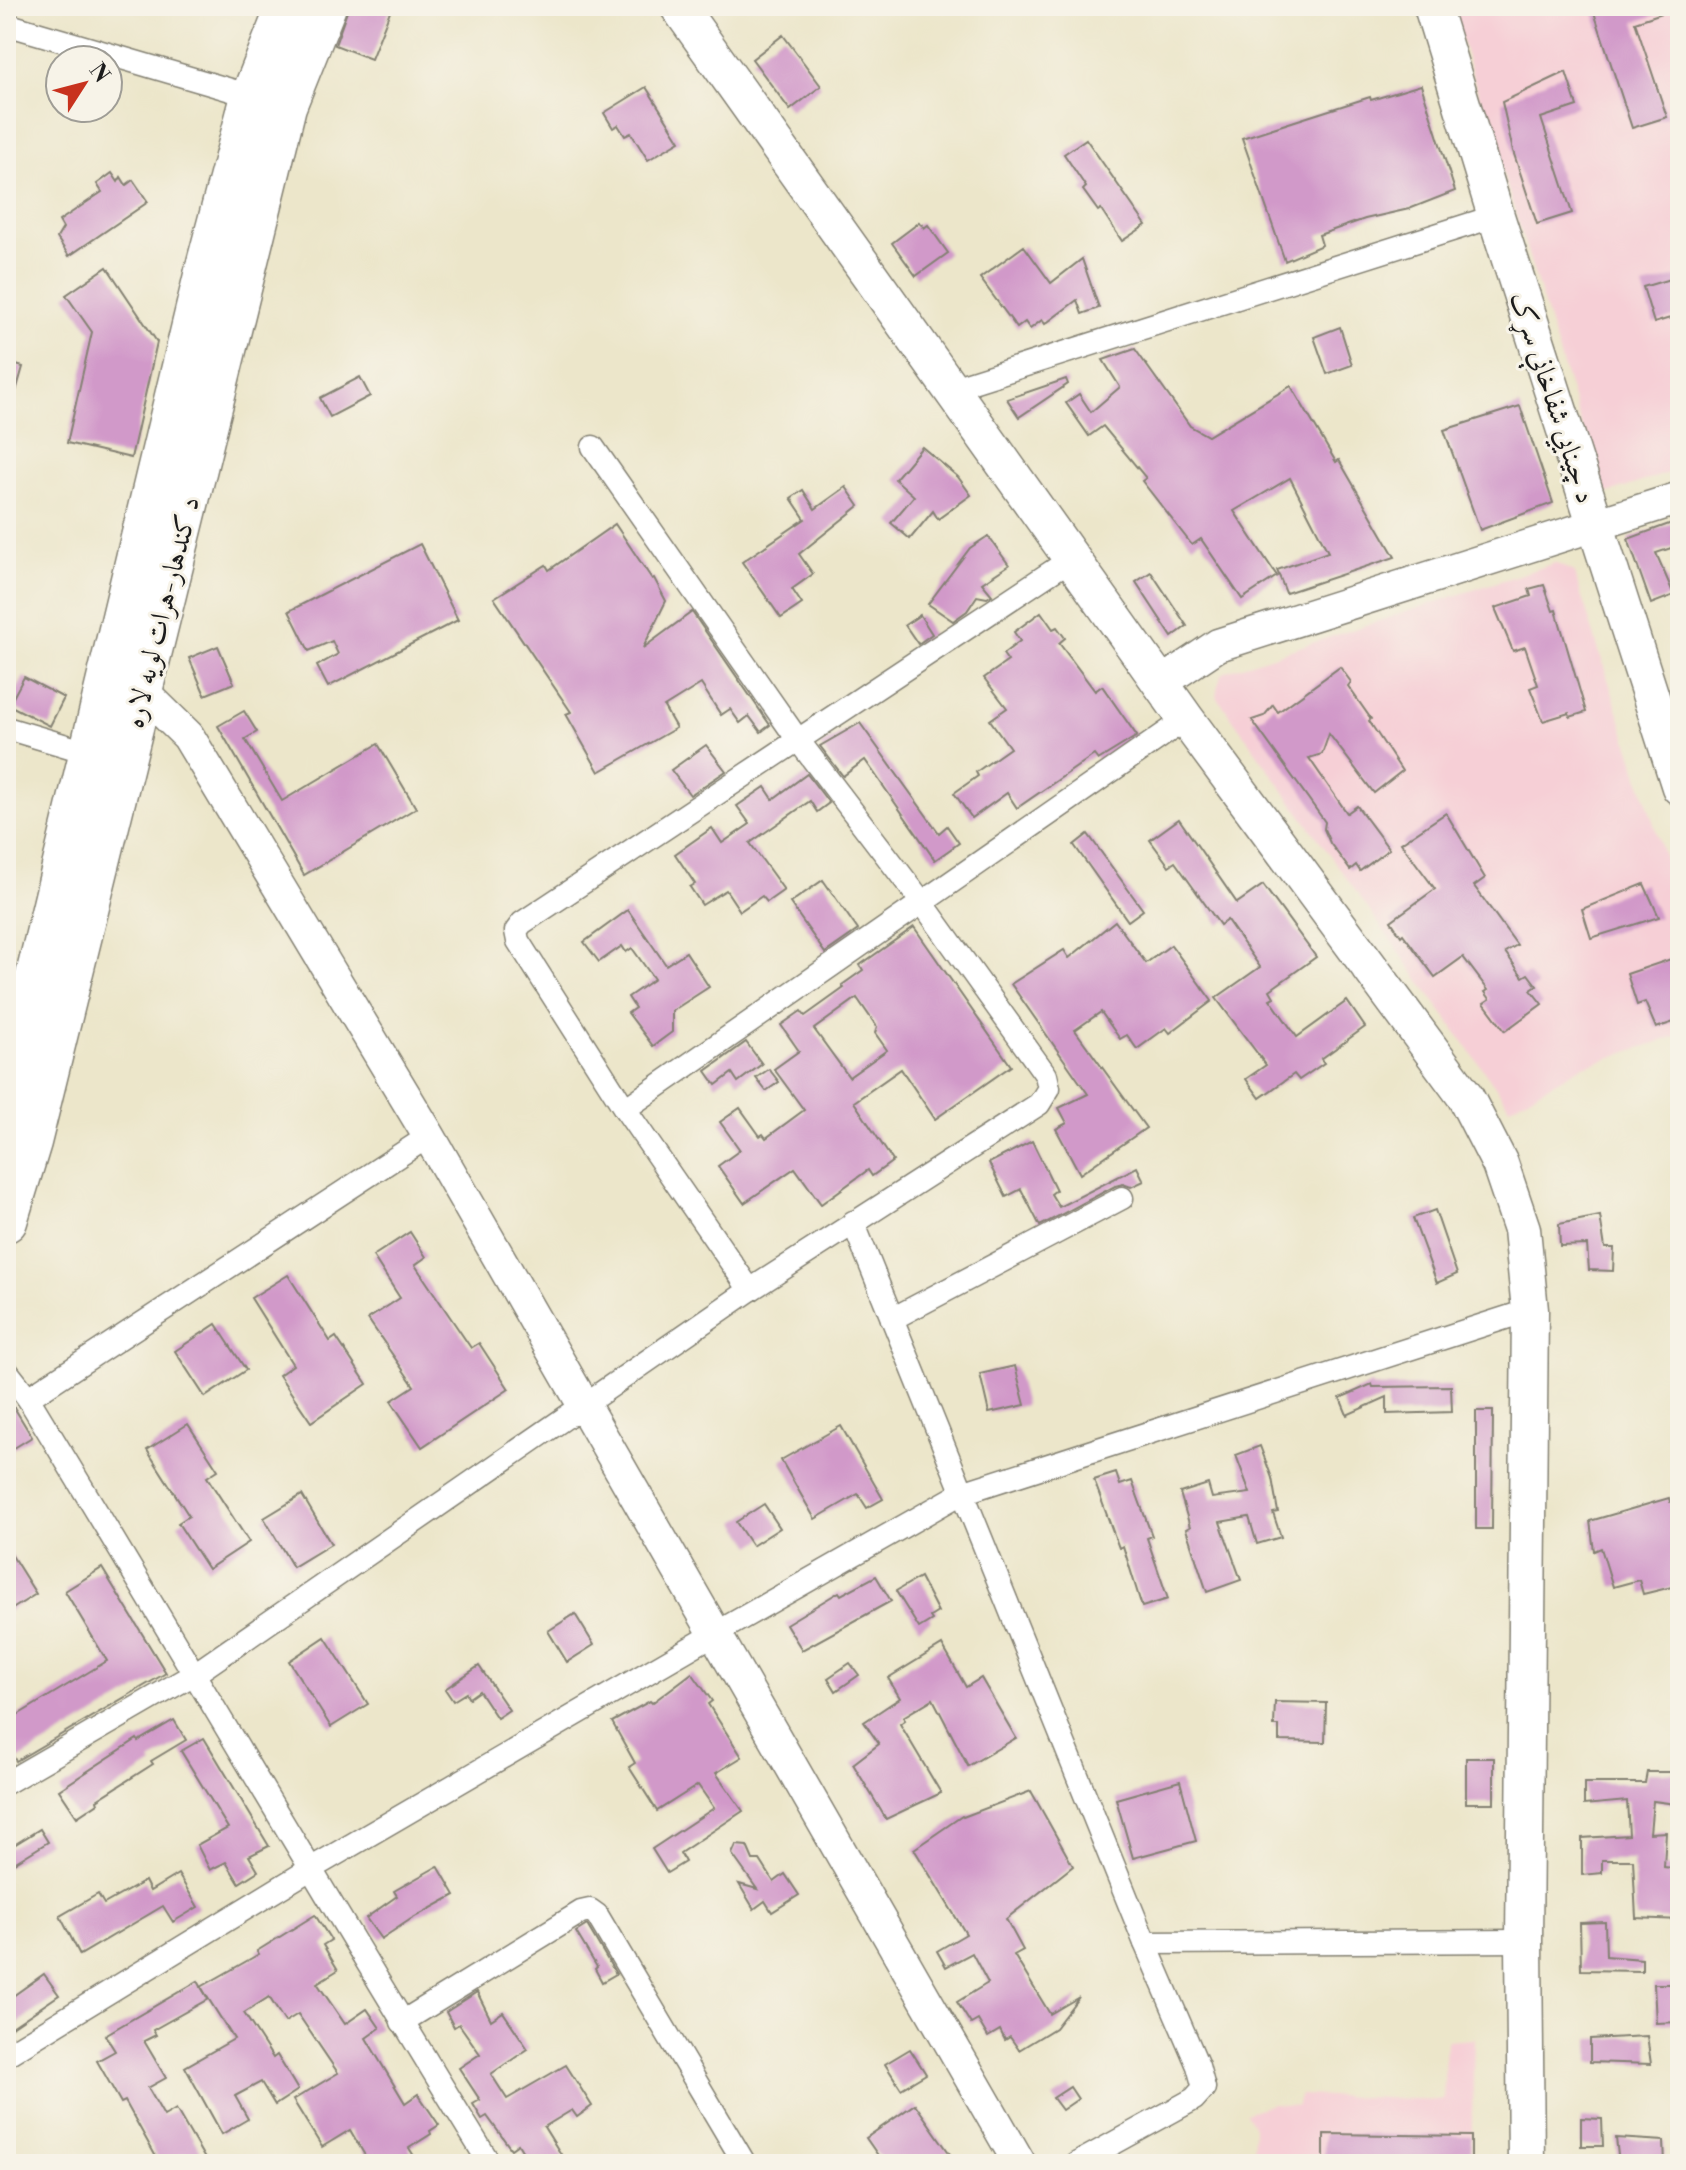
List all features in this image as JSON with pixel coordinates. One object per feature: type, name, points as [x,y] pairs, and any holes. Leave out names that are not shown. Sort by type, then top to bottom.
[{"type":"highway","name":"د کندهار-هرات لويه لاره","points":[[6,1105],[107,758],[268,101],[288,6]]},
{"type":"highway","name":"د کندهار-هرات لويه لاره","points":[[268,101],[325,6]]},
{"type":"highway","name":"د کندهار-هرات لويه لاره","points":[[6,1221],[30,1142],[107,758]]},
{"type":"main road","points":[[678,6],[1186,719],[1465,1096],[1500,1164],[1522,1229],[1530,1310],[1524,1941],[1526,2164]]},
{"type":"main road","name":"د چينايي شفاخانې سړک","points":[[1432,6],[1496,216],[1680,787]]},
{"type":"street","points":[[6,24],[268,101]]},
{"type":"street","points":[[950,389],[1496,216]]},
{"type":"street","points":[[6,1783],[196,1673],[750,1290],[1039,1104],[1049,1088],[1046,1075],[921,901],[798,740],[593,447]]},
{"type":"street","points":[[1161,683],[1218,645],[1680,498]]},
{"type":"street","points":[[750,1290],[625,1109],[518,941],[516,931],[522,923],[1071,559]]},
{"type":"street","points":[[126,683],[188,736],[429,1136],[1020,2164]]},
{"type":"street","points":[[625,1109],[1186,719]]},
{"type":"street","points":[[6,728],[107,758]]},
{"type":"street","points":[[28,1398],[429,1136]]},
{"type":"street","points":[[892,1319],[1122,1198]]},
{"type":"street","points":[[853,1222],[1145,1943],[1198,2066],[1204,2088],[1194,2099],[1076,2164]]},
{"type":"street","points":[[6,2055],[312,1868],[962,1493],[1530,1310]]},
{"type":"street","points":[[6,1370],[28,1398],[196,1673],[402,2022],[490,2164]]},
{"type":"street","points":[[402,2022],[581,1912],[590,1910],[597,1915],[745,2164]]},
{"type":"street","points":[[1145,1943],[1524,1941]]},
{"type":"shaded area","points":[[1451,6],[1680,6],[1680,469],[1603,495]]},
{"type":"shaded area","points":[[1555,563],[1574,572],[1680,906],[1680,1035],[1581,1067],[1510,1107],[1217,697],[1217,689],[1221,675],[1227,671]]},
{"type":"shaded area","points":[[1474,2039],[1471,2164],[1253,2164],[1254,2127],[1246,2113],[1272,2104],[1297,2106],[1301,2095],[1443,2100],[1446,2041]]},
{"type":"building","points":[[349,6],[377,6],[390,11],[371,59],[335,45]]},
{"type":"building","points":[[1592,6],[1674,6],[1674,9],[1635,22],[1667,117],[1632,128]]},
{"type":"building","points":[[783,35],[821,86],[790,110],[752,59]]},
{"type":"building","points":[[1566,72],[1577,106],[1541,118],[1572,213],[1537,224],[1513,151],[1502,102]]},
{"type":"building","points":[[1421,85],[1455,191],[1409,209],[1365,219],[1319,235],[1322,245],[1285,261],[1242,138],[1370,97],[1371,100]]},
{"type":"building","points":[[646,87],[680,141],[648,160],[631,133],[625,136],[618,125],[613,128],[604,113]]},
{"type":"building","points":[[1086,139],[1146,225],[1122,241],[1101,209],[1098,211],[1083,190],[1086,187],[1064,154]]},
{"type":"building","points":[[112,173],[118,182],[121,177],[126,185],[133,180],[148,202],[69,256],[57,238],[63,228],[59,221],[102,192],[97,184]]},
{"type":"building","points":[[920,222],[924,228],[928,225],[948,253],[916,276],[892,243]]},
{"type":"building","points":[[1024,246],[1051,283],[1082,259],[1099,308],[1082,314],[1077,300],[1045,324],[1042,320],[1030,329],[1025,322],[1017,328],[980,278]]},
{"type":"building","points":[[107,267],[157,342],[131,458],[67,443],[92,332],[66,295]]},
{"type":"building","points":[[1680,276],[1680,315],[1654,323],[1643,287]]},
{"type":"building","points":[[1340,327],[1352,365],[1327,374],[1314,337]]},
{"type":"building","points":[[1135,349],[1190,426],[1208,436],[1291,386],[1336,462],[1339,460],[1395,557],[1286,593],[1277,570],[1328,552],[1290,478],[1234,511],[1277,576],[1242,599],[1201,539],[1192,545],[1142,481],[1146,478],[1103,426],[1089,436],[1066,403],[1079,394],[1091,412],[1120,387],[1103,360]]},
{"type":"building","points":[[6,362],[23,367],[10,412],[6,411]]},
{"type":"building","points":[[360,377],[370,396],[330,417],[320,398]]},
{"type":"building","points":[[1066,379],[1068,384],[1019,417],[1007,399]]},
{"type":"building","points":[[1520,406],[1553,503],[1480,530],[1444,430]]},
{"type":"building","points":[[922,447],[958,477],[971,495],[938,519],[933,511],[910,539],[891,523],[914,496],[895,479]]},
{"type":"building","points":[[846,487],[859,506],[799,554],[813,574],[792,589],[802,604],[781,618],[742,562],[805,519],[791,498],[803,490],[815,509]]},
{"type":"building","points":[[1680,520],[1680,545],[1656,553],[1674,595],[1651,604],[1628,539]]},
{"type":"building","points":[[615,524],[654,578],[666,601],[643,648],[692,612],[770,725],[761,732],[749,716],[740,723],[730,709],[721,715],[701,684],[664,707],[676,728],[599,772],[566,714],[571,712],[494,598],[546,565],[549,570]]},
{"type":"building","points":[[988,536],[1009,565],[982,583],[992,595],[987,598],[977,596],[967,611],[953,621],[928,604],[970,548]]},
{"type":"building","points":[[420,544],[458,620],[328,687],[317,666],[338,654],[332,641],[309,651],[289,611]]},
{"type":"building","points":[[1151,572],[1187,626],[1172,637],[1136,582]]},
{"type":"building","points":[[1544,585],[1553,611],[1556,610],[1586,712],[1570,717],[1569,713],[1543,721],[1530,688],[1538,685],[1525,647],[1513,651],[1495,608],[1531,596],[1529,589]]},
{"type":"building","points":[[1041,612],[1053,629],[1057,627],[1065,638],[1059,643],[1095,691],[1102,686],[1137,736],[1098,760],[1094,755],[1017,808],[1007,793],[972,818],[954,793],[978,776],[976,772],[1010,748],[990,720],[1007,708],[984,678],[1008,661],[1003,654],[1020,641],[1014,632]]},
{"type":"building","points":[[920,615],[932,634],[918,644],[905,625]]},
{"type":"building","points":[[218,646],[234,683],[205,695],[189,658]]},
{"type":"building","points":[[1340,667],[1351,682],[1348,686],[1402,771],[1374,793],[1329,734],[1322,754],[1309,758],[1347,813],[1357,806],[1389,849],[1360,871],[1356,865],[1350,870],[1330,843],[1324,829],[1325,822],[1252,720],[1264,716],[1273,705],[1278,712]]},
{"type":"building","points":[[24,677],[64,698],[50,726],[9,705]]},
{"type":"building","points":[[244,711],[257,732],[245,739],[282,801],[378,744],[416,808],[304,875],[218,726]]},
{"type":"building","points":[[860,723],[939,833],[947,826],[959,843],[935,860],[865,760],[843,776],[820,746]]},
{"type":"building","points":[[706,745],[726,771],[690,795],[671,770]]},
{"type":"building","points":[[807,774],[829,803],[817,812],[810,801],[750,843],[784,890],[767,902],[762,896],[740,911],[726,890],[702,905],[690,887],[695,884],[675,854],[712,828],[722,843],[750,824],[737,806],[765,787],[773,799]]},
{"type":"building","points":[[1446,813],[1485,878],[1474,886],[1517,945],[1505,952],[1523,977],[1528,974],[1537,986],[1531,990],[1542,1004],[1505,1031],[1484,1003],[1490,999],[1485,992],[1488,990],[1463,957],[1435,977],[1391,921],[1435,889],[1401,843]]},
{"type":"building","points":[[1179,819],[1237,903],[1263,885],[1316,957],[1270,990],[1274,997],[1270,999],[1297,1037],[1347,1001],[1365,1027],[1321,1059],[1324,1063],[1299,1080],[1294,1074],[1260,1098],[1246,1079],[1266,1065],[1216,998],[1260,967],[1227,920],[1220,925],[1175,862],[1169,866],[1150,840]]},
{"type":"building","points":[[1088,834],[1143,910],[1128,921],[1074,845]]},
{"type":"building","points":[[823,880],[858,930],[825,953],[790,903]]},
{"type":"building","points":[[1644,884],[1659,917],[1591,938],[1582,909]]},
{"type":"building","points":[[628,910],[666,965],[686,952],[709,987],[672,1011],[672,1032],[653,1046],[628,1013],[635,1008],[628,997],[654,979],[632,948],[626,952],[622,946],[599,962],[584,942]]},
{"type":"building","points":[[1115,921],[1146,963],[1171,945],[1212,1001],[1170,1033],[1166,1028],[1137,1049],[1127,1035],[1120,1039],[1101,1012],[1075,1030],[1146,1128],[1080,1174],[1056,1129],[1067,1123],[1059,1108],[1088,1094],[1011,984],[1064,950],[1069,958]]},
{"type":"building","points":[[914,927],[1011,1066],[935,1119],[901,1069],[854,1102],[893,1161],[872,1176],[868,1170],[821,1204],[795,1168],[744,1203],[718,1166],[740,1150],[720,1122],[740,1108],[760,1136],[763,1134],[766,1138],[804,1110],[774,1069],[799,1051],[781,1025],[801,1011],[805,1016],[844,988],[842,985],[863,970],[860,965]],"holes":[[[857,998],[877,1027],[875,1033],[887,1050],[849,1077],[814,1029]]]},
{"type":"building","points":[[1671,959],[1680,988],[1680,1020],[1656,1028],[1645,1002],[1637,1005],[1627,974]]},
{"type":"building","points":[[746,1042],[762,1064],[738,1082],[732,1073],[716,1085],[706,1071]]},
{"type":"building","points":[[769,1069],[779,1082],[766,1091],[756,1078]]},
{"type":"building","points":[[1032,1141],[1056,1190],[1051,1194],[1059,1207],[1137,1167],[1144,1181],[1131,1187],[1123,1184],[1115,1186],[1040,1226],[1021,1189],[1006,1197],[989,1163]]},
{"type":"building","points":[[1435,1210],[1457,1274],[1437,1283],[1413,1218]]},
{"type":"building","points":[[1600,1216],[1605,1248],[1614,1248],[1613,1271],[1589,1270],[1587,1245],[1560,1246],[1559,1224]]},
{"type":"building","points":[[410,1232],[426,1257],[415,1265],[471,1348],[479,1343],[509,1389],[422,1447],[391,1401],[414,1386],[368,1319],[400,1298],[373,1256]]},
{"type":"building","points":[[288,1275],[330,1341],[336,1337],[367,1384],[311,1422],[279,1375],[293,1365],[251,1298]]},
{"type":"building","points":[[216,1324],[246,1370],[205,1397],[175,1351]]},
{"type":"building","points":[[1015,1366],[1025,1405],[989,1413],[980,1374]]},
{"type":"building","points":[[1372,1384],[1373,1387],[1451,1386],[1452,1412],[1387,1414],[1387,1397],[1347,1415],[1340,1398]]},
{"type":"building","points":[[6,1394],[32,1437],[6,1453]]},
{"type":"building","points":[[1476,1411],[1493,1411],[1492,1529],[1476,1529]]},
{"type":"building","points":[[188,1424],[218,1470],[207,1477],[249,1542],[208,1569],[178,1523],[189,1516],[147,1450]]},
{"type":"building","points":[[841,1426],[883,1499],[867,1508],[858,1494],[815,1519],[781,1460]]},
{"type":"building","points":[[1260,1446],[1272,1478],[1278,1512],[1273,1513],[1281,1537],[1257,1544],[1249,1517],[1220,1522],[1241,1580],[1207,1592],[1186,1529],[1190,1527],[1180,1493],[1208,1484],[1212,1498],[1250,1493],[1236,1455]]},
{"type":"building","points":[[1116,1473],[1120,1485],[1132,1481],[1152,1536],[1147,1538],[1168,1599],[1142,1607],[1123,1546],[1119,1548],[1094,1480]]},
{"type":"building","points":[[302,1495],[331,1544],[293,1567],[264,1518]]},
{"type":"building","points":[[1669,1498],[1670,1502],[1680,1501],[1680,1585],[1643,1594],[1639,1580],[1613,1587],[1601,1548],[1594,1551],[1590,1521]]},
{"type":"building","points":[[764,1504],[780,1528],[752,1546],[736,1522]]},
{"type":"building","points":[[6,1546],[36,1594],[6,1613]]},
{"type":"building","points":[[102,1568],[166,1673],[16,1761],[6,1745],[6,1722],[107,1661],[65,1591]]},
{"type":"building","points":[[876,1576],[891,1601],[802,1650],[786,1624],[839,1592],[841,1595]]},
{"type":"building","points":[[920,1577],[938,1612],[919,1628],[896,1591]]},
{"type":"building","points":[[575,1614],[594,1645],[567,1662],[548,1631]]},
{"type":"building","points":[[325,1637],[368,1704],[331,1727],[289,1661]]},
{"type":"building","points":[[942,1645],[966,1687],[981,1678],[1016,1738],[968,1766],[933,1699],[903,1717],[905,1720],[900,1724],[941,1793],[886,1819],[853,1764],[879,1744],[864,1722],[900,1698],[888,1678]]},
{"type":"building","points":[[850,1663],[859,1675],[836,1691],[828,1678]]},
{"type":"building","points":[[479,1666],[509,1710],[497,1718],[479,1691],[469,1698],[466,1693],[453,1701],[445,1689]]},
{"type":"building","points":[[692,1673],[712,1701],[708,1704],[742,1757],[716,1773],[743,1811],[680,1853],[685,1862],[667,1873],[652,1849],[714,1808],[698,1785],[657,1811],[629,1767],[635,1763],[612,1722],[650,1701],[652,1703]]},
{"type":"building","points":[[1275,1702],[1326,1703],[1325,1742],[1279,1741],[1279,1726],[1274,1726]]},
{"type":"building","points":[[174,1720],[186,1740],[151,1761],[153,1764],[97,1800],[98,1803],[77,1817],[59,1790],[137,1739]]},
{"type":"building","points":[[204,1738],[269,1846],[249,1856],[258,1871],[239,1883],[226,1862],[210,1870],[197,1845],[228,1828],[181,1751]]},
{"type":"building","points":[[1466,1758],[1494,1758],[1494,1803],[1466,1803]]},
{"type":"building","points":[[1647,1772],[1680,1772],[1680,1791],[1675,1791],[1676,1804],[1653,1801],[1650,1833],[1666,1832],[1664,1867],[1680,1869],[1680,1920],[1636,1918],[1633,1860],[1602,1860],[1602,1873],[1582,1875],[1582,1838],[1629,1835],[1627,1801],[1584,1805],[1584,1783],[1645,1783]]},
{"type":"building","points":[[1180,1781],[1196,1841],[1133,1858],[1116,1799]]},
{"type":"building","points":[[1031,1791],[1073,1866],[1006,1919],[1023,1950],[1014,1955],[1050,2014],[1079,1997],[1055,2028],[1019,2050],[1010,2037],[1005,2040],[1000,2030],[988,2037],[978,2020],[971,2024],[957,2002],[988,1983],[972,1953],[946,1967],[937,1951],[966,1934],[914,1849],[962,1816]]},
{"type":"building","points":[[40,1829],[48,1842],[6,1868],[6,1850]]},
{"type":"building","points":[[736,1845],[747,1846],[753,1860],[760,1860],[774,1882],[785,1874],[799,1895],[772,1912],[765,1901],[754,1909],[739,1884],[757,1889],[732,1854]]},
{"type":"building","points":[[438,1866],[455,1895],[381,1939],[366,1918],[397,1896],[394,1891]]},
{"type":"building","points":[[178,1874],[198,1907],[173,1922],[163,1906],[80,1955],[60,1916],[98,1894],[104,1904],[145,1881],[150,1891]]},
{"type":"building","points":[[315,1915],[331,1940],[323,1945],[338,1970],[317,1983],[345,2024],[367,2009],[380,2028],[366,2038],[405,2103],[418,2094],[439,2125],[409,2148],[419,2164],[370,2164],[350,2130],[322,2147],[293,2100],[338,2073],[298,2014],[285,2022],[269,1997],[244,2013],[273,2058],[277,2055],[298,2090],[275,2105],[261,2082],[235,2096],[248,2119],[222,2134],[185,2067],[234,2039],[201,1987],[259,1954],[257,1951]]},
{"type":"building","points":[[1605,1922],[1606,1956],[1642,1959],[1642,1971],[1581,1970],[1580,1923]]},
{"type":"building","points":[[587,1925],[616,1974],[602,1982],[595,1969],[597,1967],[576,1932]]},
{"type":"building","points":[[44,1974],[59,1995],[6,2031],[6,2001]]},
{"type":"building","points":[[198,1981],[208,1999],[153,2030],[156,2035],[144,2041],[166,2078],[148,2088],[164,2116],[176,2109],[208,2164],[160,2164],[125,2101],[121,2103],[97,2061],[115,2051],[105,2035]]},
{"type":"building","points":[[1654,1984],[1680,1984],[1680,2022],[1656,2023]]},
{"type":"building","points":[[477,1992],[491,2020],[503,2012],[528,2049],[491,2074],[507,2099],[566,2065],[592,2106],[577,2117],[572,2110],[544,2127],[567,2164],[530,2164],[518,2144],[511,2149],[487,2116],[482,2119],[473,2104],[480,2100],[459,2068],[480,2054],[459,2024],[454,2027],[446,2012]]},
{"type":"building","points":[[1647,2036],[1651,2064],[1590,2062],[1590,2039]]},
{"type":"building","points":[[910,2049],[926,2074],[901,2089],[885,2064]]},
{"type":"building","points":[[1070,2087],[1078,2099],[1062,2110],[1053,2098]]},
{"type":"building","points":[[915,2104],[957,2164],[884,2164],[866,2138]]},
{"type":"building","points":[[1581,2118],[1602,2119],[1603,2146],[1581,2146]]},
{"type":"building","points":[[1324,2134],[1471,2136],[1471,2164],[1324,2164]]},
{"type":"building","points":[[1616,2138],[1664,2141],[1665,2164],[1619,2164]]}]
